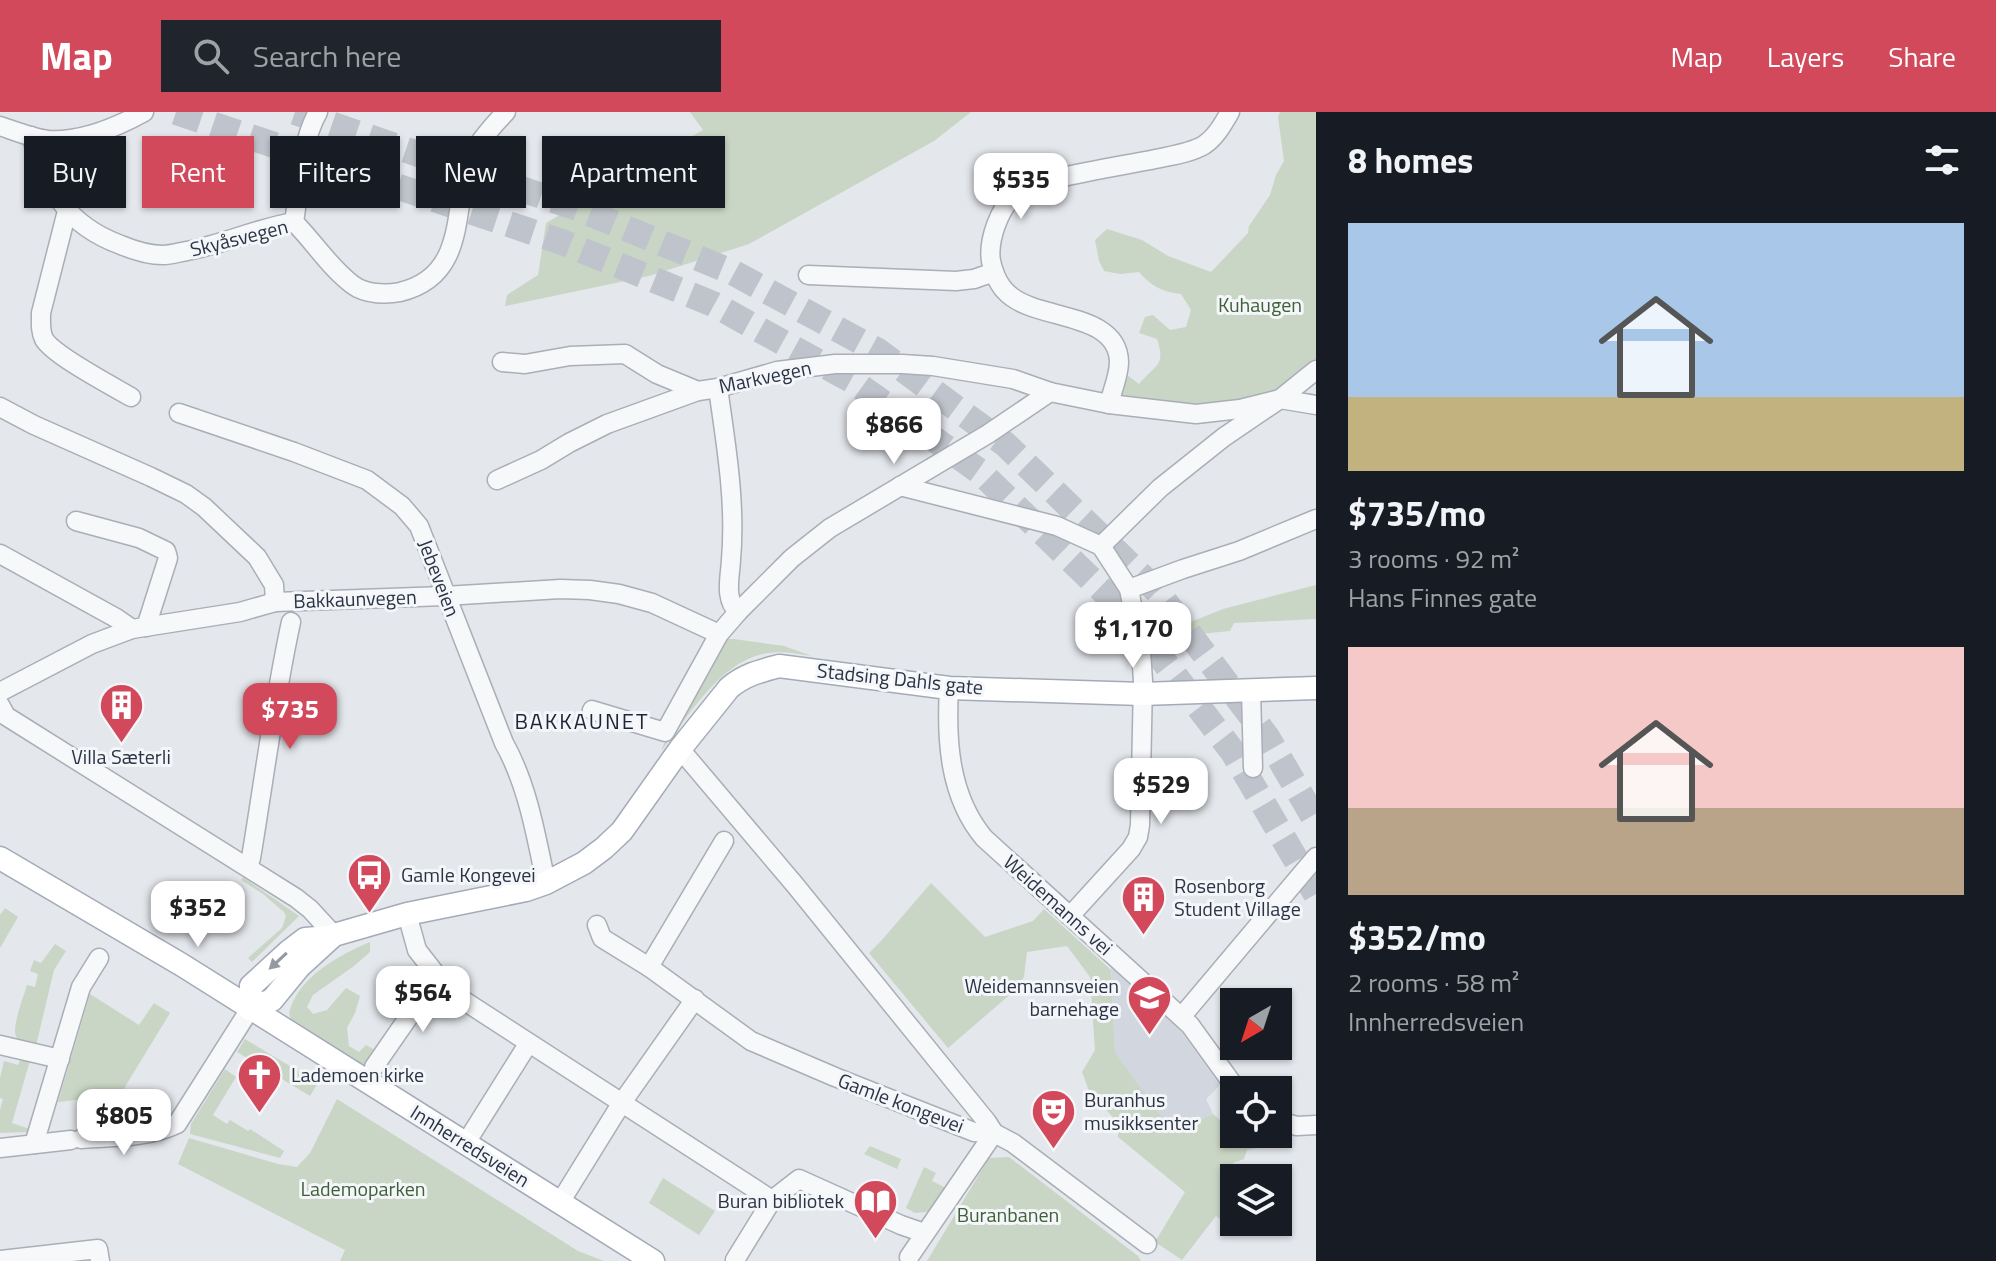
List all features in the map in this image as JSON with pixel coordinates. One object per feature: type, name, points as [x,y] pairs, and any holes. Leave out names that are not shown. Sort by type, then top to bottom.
[{"type":"main road","name":"Stadsing Dahls gate","points":[[250,1009],[251,986],[305,939],[332,936],[407,914],[526,890],[584,863],[622,831],[680,749],[729,688],[755,672],[779,666],[949,688],[1142,694],[1316,688]]},
{"type":"main road","name":"Innherredsveien","points":[[0,858],[134,936],[653,1261]]},
{"type":"street","points":[[76,136],[111,129],[144,112]]},
{"type":"street","points":[[294,222],[304,152],[318,112]]},
{"type":"street","name":"Skyåsvegen","points":[[65,208],[101,238],[130,249],[163,255],[294,222],[356,288],[375,293],[395,293],[412,289],[428,280],[446,260],[457,225],[469,159],[506,112]]},
{"type":"street","points":[[1109,404],[1119,363],[1117,348],[1111,338],[1103,330],[1088,324],[1029,306],[1012,298],[1000,286],[990,254],[993,234],[1001,214],[1014,195],[1030,184],[1196,149],[1206,144],[1220,129],[1230,112]]},
{"type":"street","points":[[0,126],[31,136]]},
{"type":"street","points":[[67,211],[41,313],[44,340],[82,369],[131,397]]},
{"type":"street","points":[[808,275],[956,281],[994,272]]},
{"type":"street","points":[[502,362],[525,364],[570,356],[625,354],[657,374],[698,391]]},
{"type":"street","name":"Markvegen","points":[[497,480],[607,424],[698,391],[777,371],[835,364],[947,368],[1013,379],[1050,392],[1109,404],[1196,414],[1240,409],[1280,399]]},
{"type":"street","points":[[1101,546],[1160,488],[1316,370]]},
{"type":"street","points":[[718,388],[733,489],[729,591],[731,605],[738,612]]},
{"type":"street","points":[[592,710],[665,732],[719,634],[792,558],[830,528],[988,434],[1050,392]]},
{"type":"street","points":[[1280,399],[1316,405]]},
{"type":"street","points":[[0,407],[186,494],[257,557],[274,585],[275,602]]},
{"type":"street","name":"Jebeveien","points":[[179,413],[367,480],[402,506],[419,526],[504,743],[518,771],[546,883]]},
{"type":"street","points":[[900,486],[1048,524],[1101,546],[1129,589],[1141,651],[1138,837],[1131,849],[1070,916]]},
{"type":"street","points":[[1129,589],[1239,551],[1316,519]]},
{"type":"street","points":[[0,554],[139,628],[168,558],[166,551],[139,538],[76,521]]},
{"type":"street","name":"Bakkaunvegen","points":[[0,692],[92,644],[139,628],[240,612],[275,602],[560,589],[619,594],[652,603],[719,634]]},
{"type":"street","points":[[248,866],[291,622]]},
{"type":"street","name":"Weidemanns vei","points":[[949,688],[949,753],[955,779],[967,814],[984,838],[1182,1016],[1227,1076]]},
{"type":"street","points":[[1251,690],[1253,768]]},
{"type":"street","points":[[2,715],[248,866],[310,909],[332,936]]},
{"type":"street","points":[[680,749],[928,1047],[994,1133],[909,1257]]},
{"type":"street","points":[[649,967],[724,841]]},
{"type":"street","points":[[1182,1016],[1316,857]]},
{"type":"street","points":[[407,914],[417,950],[449,991],[772,1200]]},
{"type":"street","name":"Gamle kongevei","points":[[597,925],[602,938],[649,967],[751,1041],[974,1132],[994,1133],[1013,1143],[1147,1244]]},
{"type":"street","points":[[34,1144],[81,987],[99,958]]},
{"type":"street","points":[[374,1067],[437,976]]},
{"type":"street","points":[[564,1196],[621,1104],[695,999]]},
{"type":"street","points":[[0,1148],[162,1131],[177,1124],[250,1009]]},
{"type":"street","points":[[469,1138],[528,1044]]},
{"type":"street","points":[[0,1045],[60,1059]]},
{"type":"street","points":[[1292,1125],[1316,1125]]},
{"type":"street","points":[[735,1260],[772,1200],[799,1179],[924,1233]]},
{"type":"street","points":[[0,1260],[98,1249],[100,1261]]},
{"type":"shaded area","name":"Weidemannsveien barnehage","points":[[1111,965],[1175,1023],[1220,1085],[1206,1099],[1213,1114],[1173,1134],[1115,1052]]},
{"type":"green space","points":[[690,112],[971,112],[934,141],[749,244],[649,276],[505,306],[507,295],[538,275],[546,223],[571,208],[725,208],[725,136],[693,136],[703,130]]},
{"type":"green space","name":"Kuhaugen","points":[[1280,112],[1316,112],[1316,362],[1268,396],[1197,409],[1123,399],[1119,390],[1122,376],[1127,375],[1139,384],[1160,360],[1157,339],[1139,333],[1145,317],[1153,315],[1170,330],[1186,327],[1191,310],[1181,294],[1157,288],[1139,272],[1120,274],[1104,271],[1095,240],[1107,229],[1142,240],[1168,256],[1211,272],[1248,233],[1249,226],[1270,195],[1284,161],[1278,117]]},
{"type":"green space","points":[[1316,585],[1316,619],[1234,623],[1230,631],[1200,634],[1148,646],[1144,634],[1223,609]]},
{"type":"green space","points":[[727,639],[784,646],[812,656],[768,653],[735,666],[707,692],[661,751],[668,734]]},
{"type":"green space","points":[[243,877],[299,916],[252,962],[248,958],[282,928],[286,916],[263,894],[241,880]]},
{"type":"green space","points":[[931,883],[985,937],[1033,921],[1044,909],[1111,970],[1115,1052],[1173,1133],[1213,1114],[1220,1120],[1220,1148],[1257,1148],[1247,1150],[1244,1159],[1233,1164],[1220,1164],[1220,1219],[1216,1216],[1182,1260],[1155,1242],[1185,1192],[1118,1137],[1119,1124],[1089,1091],[1082,1072],[1095,1050],[1090,977],[1067,946],[1027,952],[1024,977],[1013,992],[948,1048],[869,953]]},
{"type":"green space","points":[[5,908],[18,917],[0,948],[0,915]]},
{"type":"green space","points":[[370,942],[370,952],[313,995],[307,1007],[313,1014],[327,1010],[346,988],[360,996],[347,1028],[349,1046],[359,1052],[366,1045],[375,1050],[365,1066],[299,1026],[291,1020],[289,1013],[294,1000],[310,978],[333,961]]},
{"type":"green space","points":[[55,944],[66,951],[54,970],[36,1046],[17,1038],[16,1021],[27,985],[35,987],[38,974],[30,971],[34,960],[41,963]]},
{"type":"green space","points":[[90,994],[139,1025],[154,1003],[170,1013],[120,1095],[58,1102]]},
{"type":"green space","points":[[245,1039],[318,1083],[310,1096],[237,1052]]},
{"type":"green space","points":[[23,1054],[31,1057],[12,1123],[30,1129],[28,1132],[0,1133],[3,1099],[0,1098],[0,1078],[4,1061],[18,1065]]},
{"type":"green space","points":[[225,1069],[236,1077],[213,1115],[227,1124],[230,1120],[248,1131],[250,1129],[284,1151],[280,1158],[190,1134],[191,1124]]},
{"type":"green space","name":"Lademoparken","points":[[337,1099],[578,1251],[604,1261],[340,1261],[345,1250],[178,1164],[189,1138],[297,1167],[310,1153]]},
{"type":"green space","points":[[870,1146],[901,1159],[897,1169],[864,1154]]},
{"type":"green space","name":"Buranbanen","points":[[1009,1157],[1141,1261],[927,1261],[989,1158]]},
{"type":"green space","points":[[924,1167],[936,1173],[932,1181],[946,1188],[933,1207],[926,1212],[915,1213],[906,1208]]},
{"type":"green space","points":[[663,1178],[715,1211],[699,1235],[649,1203]]},
{"type":"tunnel","points":[[176,112],[562,242],[713,304],[851,380],[979,471],[1130,617],[1233,752],[1316,894]]},
{"type":"tunnel","points":[[295,112],[577,208],[732,272],[878,351],[1005,444],[1157,591],[1267,737],[1316,821]]},
{"type":"place","name":"Villa Sæterli","points":[[121,744]]},
{"type":"place","name":"Gamle Kongevei","points":[[370,914]]},
{"type":"place","name":"Rosenborg Student Village","points":[[1143,937]]},
{"type":"place","name":"Weidemannsveien barnehage","points":[[1150,1037]]},
{"type":"place","name":"Lademoen kirke","points":[[260,1114]]},
{"type":"place","name":"Buranhus musikksenter","points":[[1053,1151]]},
{"type":"place","name":"Buran bibliotek","points":[[875,1240]]},
{"type":"district","name":"BAKKAUNET","points":[[582,721]]}]
